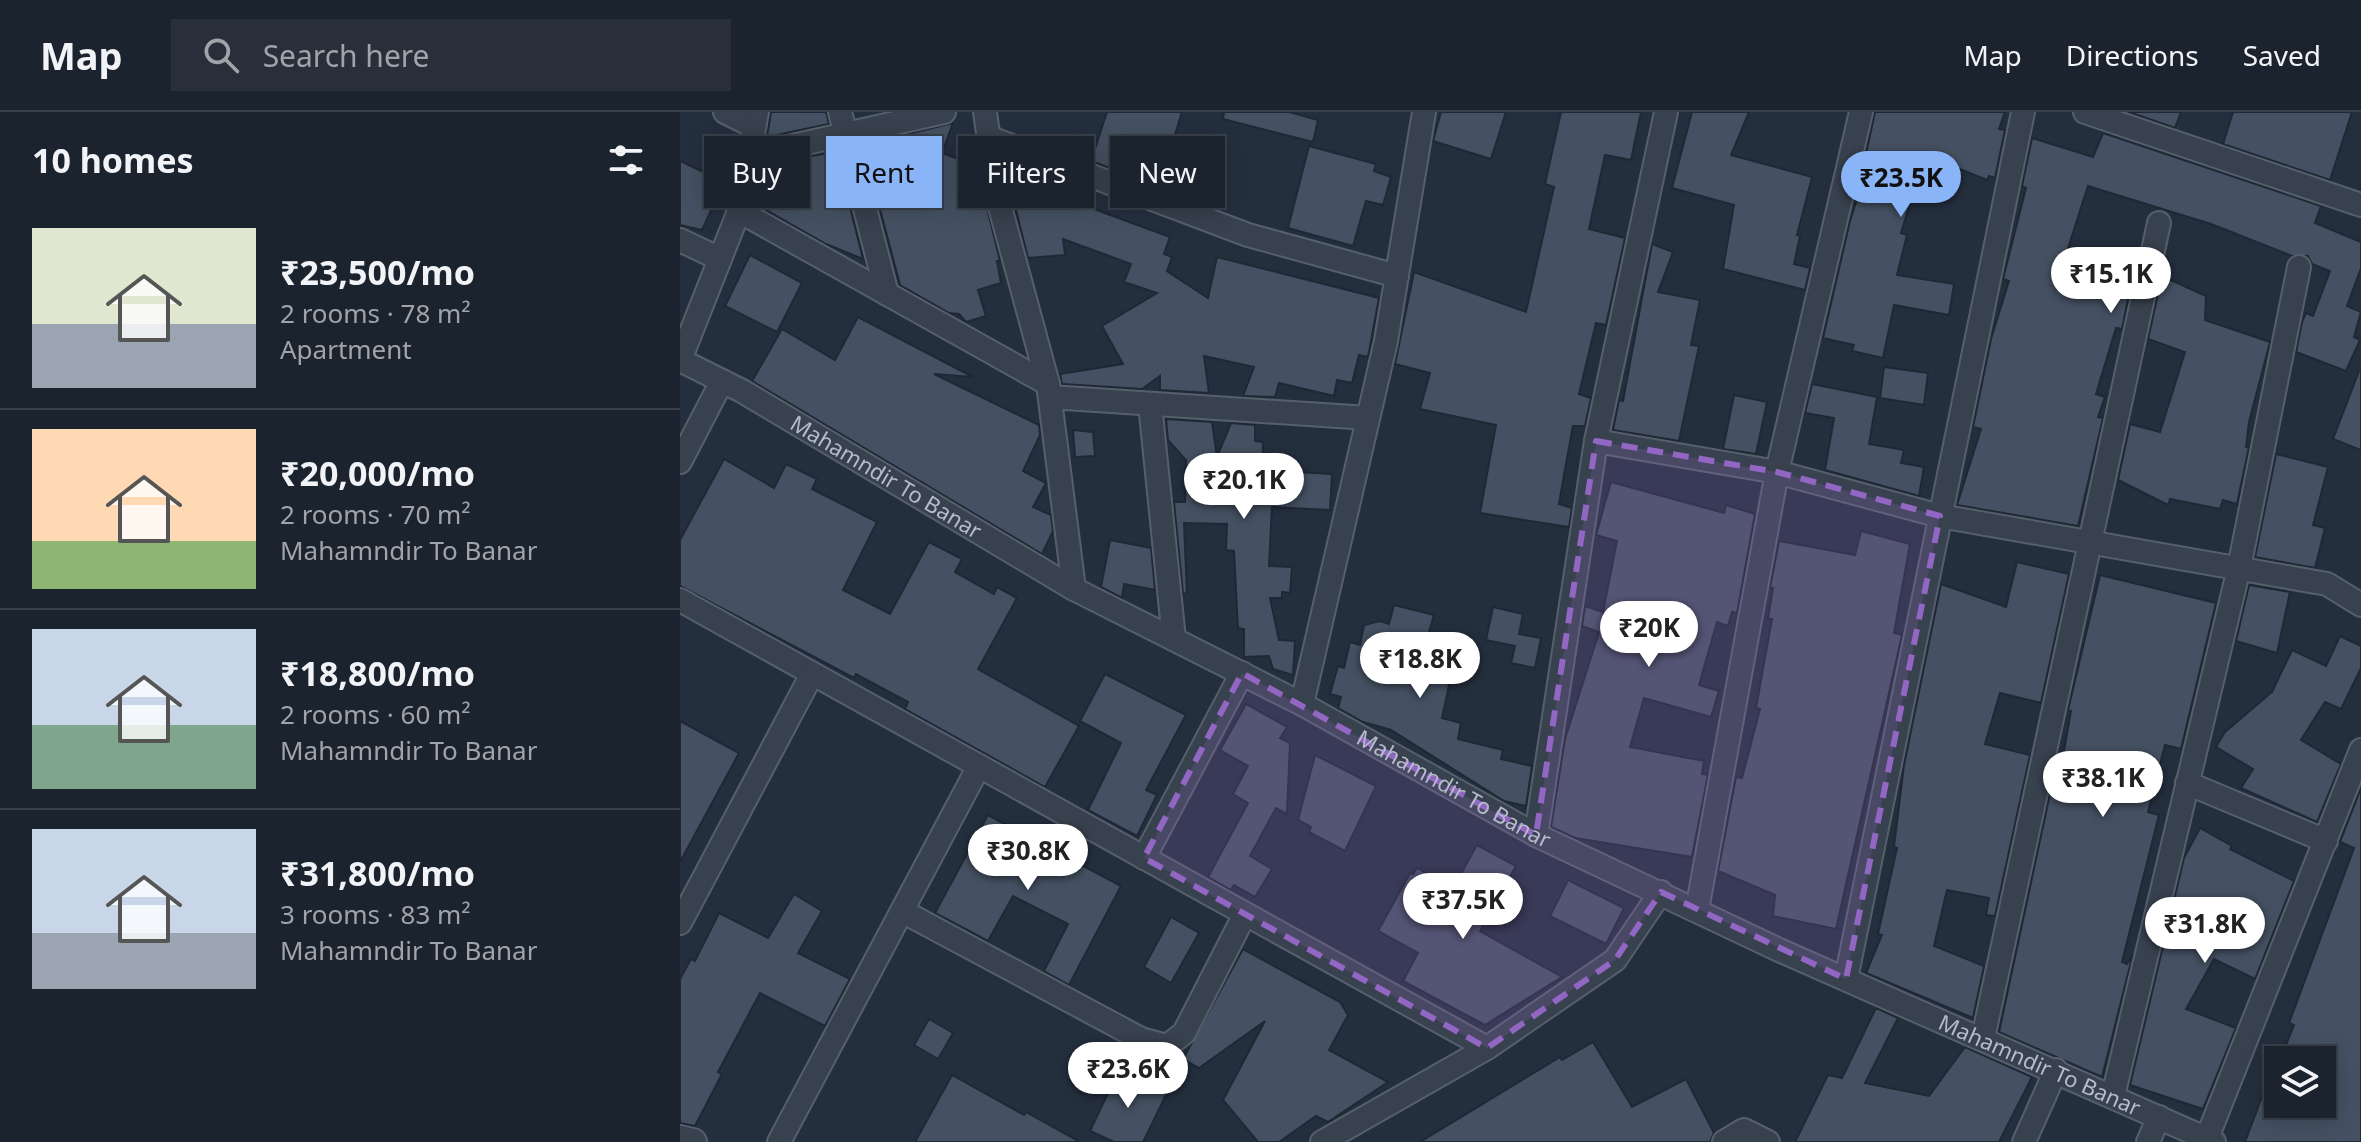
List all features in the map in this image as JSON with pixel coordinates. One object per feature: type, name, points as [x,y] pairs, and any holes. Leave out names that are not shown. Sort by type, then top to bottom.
[{"type":"street","points":[[725,112],[755,119]]},
{"type":"street","points":[[840,112],[845,136],[944,112]]},
{"type":"street","points":[[985,112],[988,136]]},
{"type":"street","points":[[1302,704],[1368,418],[1397,276],[1424,112]]},
{"type":"street","points":[[1536,835],[1596,441],[1666,112]]},
{"type":"street","points":[[1697,910],[1777,472],[1861,112]]},
{"type":"street","points":[[1846,979],[2023,112]]},
{"type":"street","points":[[2085,112],[2361,205]]},
{"type":"street","points":[[1094,177],[1248,235],[1397,276]]},
{"type":"street","points":[[680,360],[739,208]]},
{"type":"street","points":[[864,208],[887,294]]},
{"type":"street","points":[[1000,208],[1049,390],[1074,589]]},
{"type":"street","points":[[739,211],[1049,390],[1150,404],[1368,418]]},
{"type":"street","points":[[1983,1038],[2159,223]]},
{"type":"street","points":[[680,240],[720,259]]},
{"type":"street","points":[[2113,1096],[2239,568],[2299,267]]},
{"type":"street","name":"Mahamndir To Banar","points":[[680,360],[722,381],[1074,589],[1302,704],[1536,835],[1846,979],[2210,1140]]},
{"type":"street","points":[[680,462],[722,381]]},
{"type":"street","points":[[1150,404],[1174,639]]},
{"type":"street","points":[[1596,441],[1777,472],[1940,516],[2327,584],[2361,605]]},
{"type":"street","points":[[680,600],[1487,1048]]},
{"type":"street","points":[[1144,858],[1242,673]]},
{"type":"street","points":[[681,920],[812,674]]},
{"type":"street","points":[[2210,1140],[2361,750]]},
{"type":"street","points":[[779,1142],[979,766]]},
{"type":"street","points":[[2187,783],[2326,841]]},
{"type":"street","points":[[1322,1142],[1487,1048],[1615,960],[1661,892]]},
{"type":"street","points":[[902,911],[1141,1039],[1167,1046],[1184,1033],[1245,914]]},
{"type":"street","points":[[2024,1142],[2056,1070]]},
{"type":"street","points":[[2148,1142],[2159,1117]]},
{"type":"street","points":[[1724,1142],[1744,1130],[1768,1142]]},
{"type":"street","points":[[680,1139],[693,1142]]},
{"type":"highlighted area","points":[[1596,441],[1777,472],[1940,516],[1846,979],[1661,892],[1615,960],[1487,1048],[1144,858],[1242,673],[1536,835]]},
{"type":"building","points":[[771,112],[826,112],[829,124],[767,136]]},
{"type":"building","points":[[1107,112],[1182,112],[1175,136],[1110,136],[1110,168],[1094,162],[1094,152]]},
{"type":"building","points":[[1224,112],[1289,112],[1318,120],[1313,142],[1223,119]]},
{"type":"building","points":[[1441,112],[1506,112],[1491,159],[1433,141]]},
{"type":"building","points":[[1561,112],[1641,112],[1631,160],[1605,155],[1589,229],[1625,238],[1606,325],[1596,323],[1579,394],[1591,398],[1585,426],[1573,426],[1559,504],[1572,508],[1569,527],[1480,513],[1496,425],[1420,409],[1430,373],[1395,364],[1414,272],[1526,312],[1554,187],[1545,184]]},
{"type":"building","points":[[1692,112],[1749,112],[1731,155],[1812,177],[1797,235],[1800,236],[1794,264],[1810,268],[1805,290],[1723,269],[1734,205],[1672,188]]},
{"type":"building","points":[[1875,112],[2005,112],[1999,129],[2005,130],[1995,178],[1989,176],[1987,180],[1925,155],[1901,233],[1907,235],[1897,275],[1954,284],[1949,315],[1894,305],[1883,358],[1852,351],[1854,345],[1823,338],[1850,221],[1871,155],[1866,154]]},
{"type":"building","points":[[2129,112],[2181,112],[2175,128]]},
{"type":"building","points":[[2233,112],[2352,112],[2330,180],[2223,144]]},
{"type":"building","points":[[953,123],[942,153],[942,136],[900,136]]},
{"type":"building","points":[[2103,133],[2321,206],[2315,223],[2361,242],[2361,268],[2347,306],[2361,312],[2354,337],[2360,340],[2346,371],[2296,352],[2302,322],[2306,313],[2313,316],[2330,271],[2312,264],[2308,256],[2292,256],[2211,224],[2088,186],[2062,267],[2130,289],[2122,329],[2116,328],[2096,394],[2105,397],[2098,417],[2103,418],[2078,526],[1957,505],[1981,429],[1973,427],[1991,339],[2009,281],[2003,279],[2026,188],[2022,186],[2032,138],[2093,157]]},
{"type":"building","points":[[1309,146],[1376,164],[1374,171],[1391,177],[1383,205],[1366,201],[1353,246],[1288,228]]},
{"type":"building","points":[[826,153],[826,208],[850,208],[863,259],[826,244],[768,211],[766,208],[810,208],[810,157]]},
{"type":"building","points":[[942,153],[958,159],[958,208],[987,208],[1000,261],[997,261],[1001,283],[978,290],[986,316],[966,322],[959,314],[949,313],[900,285],[880,208],[942,208]]},
{"type":"building","points":[[680,161],[704,172],[704,208],[712,208],[702,230],[680,225]]},
{"type":"building","points":[[1016,208],[1091,208],[1170,237],[1164,254],[1172,257],[1167,271],[1208,298],[1217,257],[1379,298],[1368,357],[1359,355],[1352,383],[1337,380],[1334,396],[1279,383],[1275,397],[1243,396],[1254,367],[1204,356],[1209,393],[1160,390],[1160,376],[1142,389],[1062,384],[1060,374],[1123,364],[1102,326],[1157,293],[1124,282],[1131,264],[1063,239],[1065,255],[1028,258]]},
{"type":"building","points":[[1652,244],[1673,252],[1658,292],[1700,300],[1691,345],[1699,346],[1679,441],[1613,430],[1619,400],[1623,401]]},
{"type":"building","points":[[750,255],[802,283],[777,332],[725,306]]},
{"type":"building","points":[[2162,276],[2206,296],[2205,320],[2270,342],[2249,422],[2246,447],[2249,447],[2237,504],[2223,500],[2220,509],[2170,499],[2168,505],[2118,480],[2130,424],[2160,432],[2185,352],[2148,339]]},
{"type":"building","points":[[858,317],[973,377],[934,374],[1039,425],[1040,435],[1023,471],[1046,483],[1033,507],[1051,515],[1053,531],[1042,554],[752,381],[782,329],[835,360]]},
{"type":"building","points":[[1884,367],[1928,373],[1924,405],[1880,398]]},
{"type":"building","points":[[2361,371],[2361,450],[2333,439]]},
{"type":"building","points":[[1812,384],[1877,397],[1869,444],[1904,450],[1901,463],[1924,467],[1919,496],[1825,470],[1834,418],[1805,413]]},
{"type":"building","points":[[1734,395],[1767,402],[1756,454],[1723,449]]},
{"type":"building","points":[[1166,419],[1212,422],[1217,457],[1231,423],[1255,425],[1255,441],[1263,442],[1262,470],[1332,474],[1330,510],[1272,507],[1269,566],[1292,567],[1290,593],[1282,592],[1282,598],[1270,598],[1279,640],[1295,641],[1293,675],[1273,669],[1269,656],[1244,657],[1244,629],[1238,628],[1234,551],[1226,550],[1227,524],[1184,523],[1187,593],[1183,594],[1174,502],[1185,502],[1186,460],[1168,440]]},
{"type":"building","points":[[1073,430],[1093,432],[1095,456],[1075,457]]},
{"type":"building","points":[[2276,454],[2328,467],[2313,525],[2325,528],[2315,568],[2255,557]]},
{"type":"building","points":[[724,459],[774,488],[786,464],[817,479],[812,489],[877,522],[843,590],[890,614],[929,542],[962,559],[955,572],[994,594],[997,587],[1017,598],[978,669],[1079,726],[1045,787],[905,709],[908,702],[856,674],[854,678],[680,586],[680,540]]},
{"type":"building","points":[[1611,482],[1724,513],[1726,505],[1755,514],[1737,613],[1732,612],[1728,626],[1717,622],[1699,685],[1719,691],[1711,717],[1644,698],[1630,747],[1704,761],[1702,774],[1708,775],[1692,857],[1575,838],[1551,827],[1565,739],[1599,632],[1582,626],[1585,606],[1603,612],[1617,541],[1596,535]]},
{"type":"building","points":[[1861,531],[1910,544],[1894,633],[1902,635],[1836,929],[1773,916],[1775,895],[1718,871],[1736,777],[1742,778],[1760,709],[1756,708],[1772,619],[1768,619],[1773,588],[1770,588],[1779,541],[1855,555]]},
{"type":"building","points":[[1110,540],[1151,548],[1155,590],[1124,584],[1122,598],[1101,587]]},
{"type":"building","points":[[2017,562],[2069,574],[2041,703],[2000,693],[1985,744],[2030,755],[1995,916],[1986,915],[1989,898],[1947,890],[1934,946],[1984,966],[1973,1018],[1866,973],[1882,935],[1878,934],[1897,848],[1894,847],[1904,765],[1941,584],[2006,607]]},
{"type":"building","points":[[2100,575],[2216,603],[2181,749],[2165,745],[2148,812],[2159,815],[2122,962],[2127,964],[2133,954],[2102,1077],[1999,1032],[2057,761],[2062,762],[2071,711],[2068,710]]},
{"type":"building","points":[[2249,585],[2290,592],[2277,653],[2236,641]]},
{"type":"building","points":[[1394,605],[1434,615],[1428,636],[1449,641],[1457,648],[1442,718],[1461,723],[1458,739],[1503,750],[1501,759],[1532,766],[1526,806],[1504,801],[1391,730],[1363,722],[1338,708],[1341,697],[1330,694],[1338,666],[1344,668],[1350,642],[1360,645],[1364,625],[1380,621],[1389,624]]},
{"type":"building","points":[[1493,607],[1523,614],[1519,634],[1541,638],[1535,668],[1511,663],[1515,646],[1486,640]]},
{"type":"building","points":[[2340,636],[2361,646],[2361,668],[2341,709],[2325,702],[2301,740],[2341,764],[2317,822],[2241,788],[2253,769],[2216,747],[2225,732],[2272,692],[2292,650],[2326,666]]},
{"type":"building","points":[[1105,674],[1186,715],[1146,790],[1157,795],[1137,836],[1088,810],[1121,743],[1080,721]]},
{"type":"building","points":[[1246,704],[1287,727],[1280,738],[1290,743],[1287,814],[1276,808],[1250,856],[1272,869],[1255,897],[1234,885],[1231,890],[1208,877],[1248,803],[1233,794],[1248,766],[1220,750]]},
{"type":"building","points":[[680,721],[739,753],[680,862]]},
{"type":"building","points":[[1315,755],[1376,786],[1345,851],[1309,832],[1311,827],[1298,820]]},
{"type":"building","points":[[2361,788],[2361,1142],[2245,1142],[2264,1091],[2264,1118],[2336,1118],[2336,1046],[2286,1046],[2294,1025],[2289,1023],[2354,848],[2340,842]]},
{"type":"building","points":[[988,815],[1121,886],[1069,985],[1044,971],[1068,924],[1013,896],[988,941],[935,913]]},
{"type":"building","points":[[2200,828],[2232,846],[2230,849],[2294,881],[2255,979],[2214,959],[2186,1009],[2236,1028],[2203,1109],[2130,1085],[2184,858]]},
{"type":"building","points":[[1477,845],[1516,866],[1480,931],[1562,977],[1485,1025],[1403,981],[1418,953],[1378,931],[1410,873],[1413,874],[1417,868],[1453,888]]},
{"type":"building","points":[[1568,880],[1624,908],[1606,944],[1550,916]]},
{"type":"building","points":[[794,894],[822,911],[798,953],[850,979],[825,1026],[760,993],[718,1072],[722,1074],[695,1126],[680,1123],[680,979],[691,959],[695,961],[719,913],[768,938]]},
{"type":"building","points":[[1171,917],[1199,933],[1171,983],[1144,967]]},
{"type":"building","points":[[1243,949],[1340,1002],[1348,1015],[1329,1050],[1388,1082],[1328,1122],[1316,1116],[1279,1142],[1258,1142],[1223,1100],[1265,1021],[1199,1068],[1183,1059]]},
{"type":"building","points":[[1876,1008],[1898,1018],[1865,1083],[1929,1096],[1965,1047],[2032,1077],[1999,1142],[1795,1142],[1828,1075],[1842,1078]]},
{"type":"building","points":[[929,1019],[953,1033],[938,1059],[914,1045]]},
{"type":"building","points":[[1593,1042],[1632,1107],[1686,1079],[1714,1133],[1710,1142],[1420,1142],[1560,1057],[1562,1060]]},
{"type":"building","points":[[1119,1070],[1167,1093],[1143,1142],[1114,1142],[1090,1131]]},
{"type":"building","points":[[952,1075],[1024,1115],[1026,1112],[1080,1142],[915,1142]]}]
